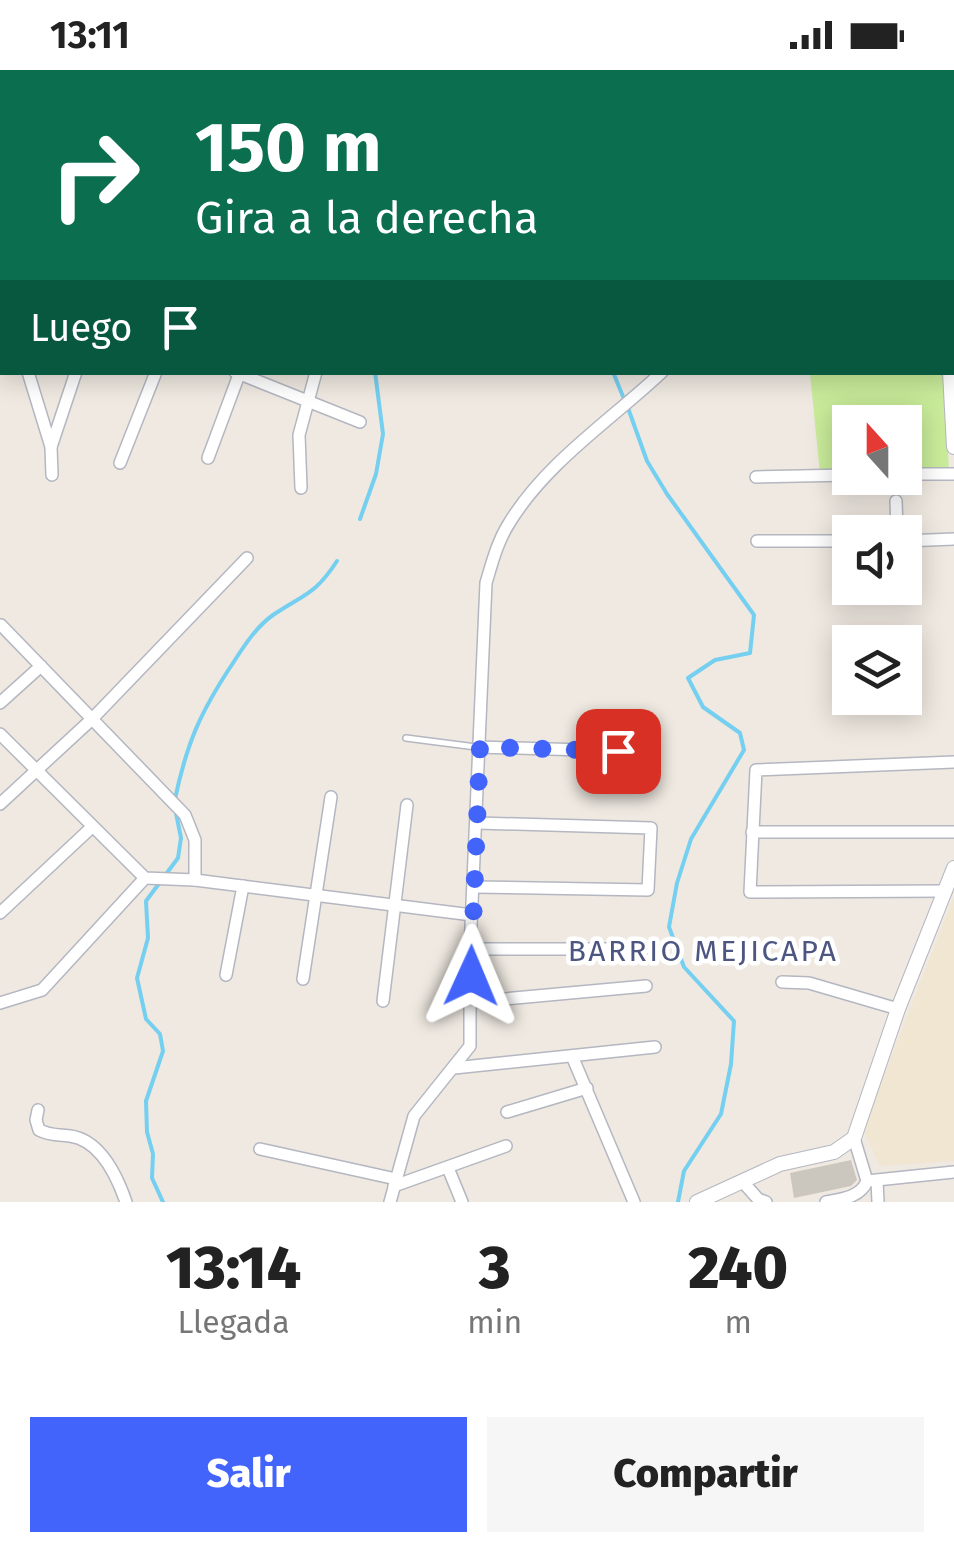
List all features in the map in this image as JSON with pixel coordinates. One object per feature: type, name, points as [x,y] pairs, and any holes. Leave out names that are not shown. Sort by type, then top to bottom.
[{"type":"street","points":[[29,375],[51,447],[52,475]]},
{"type":"street","points":[[51,447],[75,375]]},
{"type":"street","points":[[120,463],[155,375]]},
{"type":"street","points":[[208,458],[237,375]]},
{"type":"street","points":[[243,375],[360,422]]},
{"type":"street","points":[[301,488],[300,434],[315,375]]},
{"type":"street","points":[[390,1202],[414,1116],[470,1046],[470,949],[486,583],[498,544],[509,522],[557,464],[659,375]]},
{"type":"street","points":[[950,375],[954,447]]},
{"type":"street","points":[[922,474],[954,474]]},
{"type":"street","points":[[756,477],[832,476]]},
{"type":"street","points":[[896,500],[896,515]]},
{"type":"street","points":[[922,540],[954,539]]},
{"type":"street","points":[[756,541],[832,541]]},
{"type":"street","points":[[0,804],[92,719],[247,558]]},
{"type":"street","points":[[2,625],[184,815],[195,840],[195,880]]},
{"type":"street","points":[[0,703],[41,666]]},
{"type":"street","points":[[0,734],[145,878],[195,880],[472,915]]},
{"type":"street","points":[[480,747],[653,752]]},
{"type":"street","points":[[946,891],[750,892],[752,832],[756,770],[954,762]]},
{"type":"street","points":[[302,979],[332,797]]},
{"type":"street","points":[[383,1001],[407,805]]},
{"type":"street","points":[[474,887],[648,890],[652,828],[478,823]]},
{"type":"street","points":[[0,914],[92,827]]},
{"type":"street","points":[[752,832],[954,832]]},
{"type":"street","points":[[697,1202],[780,1164],[834,1152],[854,1138],[898,1008],[954,868]]},
{"type":"street","points":[[0,1003],[42,990],[145,878]]},
{"type":"street","points":[[226,976],[243,886]]},
{"type":"street","points":[[470,949],[644,949]]},
{"type":"street","points":[[782,982],[809,982],[898,1008]]},
{"type":"street","points":[[472,1002],[646,986]]},
{"type":"street","points":[[454,1068],[655,1047]]},
{"type":"street","points":[[572,1056],[634,1202]]},
{"type":"street","points":[[507,1112],[587,1088]]},
{"type":"street","points":[[38,1110],[39,1130],[52,1137],[72,1136],[95,1147],[110,1167],[126,1202]]},
{"type":"street","points":[[854,1138],[878,1202]]},
{"type":"street","points":[[260,1149],[395,1182],[448,1168],[506,1146]]},
{"type":"street","points":[[448,1168],[462,1202]]},
{"type":"street","points":[[826,1202],[850,1200],[872,1181],[954,1172]]},
{"type":"street","points":[[742,1181],[758,1199],[766,1202]]},
{"type":"lane","points":[[406,738],[480,747]]},
{"type":"shaded area","points":[[954,897],[954,1161],[880,1166],[863,1129]]},
{"type":"green space","points":[[810,375],[944,375],[949,471],[922,472],[922,405],[832,405],[832,474],[820,474]]},
{"type":"building","points":[[851,1160],[857,1180],[851,1186],[794,1198],[790,1173]]},
{"type":"waterway","points":[[360,519],[376,474],[383,434],[375,375]]},
{"type":"waterway","points":[[614,375],[624,399]]},
{"type":"waterway","points":[[628,408],[647,461],[667,494],[754,615],[750,653],[715,660],[688,678],[703,707],[740,733],[744,750],[691,839],[669,927],[684,967],[734,1021],[721,1114],[684,1171],[678,1202]]},
{"type":"waterway","points":[[175,799],[197,728],[242,650],[267,620],[315,587],[337,561]]},
{"type":"waterway","points":[[163,1202],[152,1178],[146,1101],[163,1051],[160,1034],[146,1019],[137,978],[148,938],[146,901],[178,858],[181,838],[176,813]]},
{"type":"district","name":"BARRIO MEJICAPA","points":[[703,951]]},
{"type":"route","points":[[471,976],[480,747],[618,751]]}]
